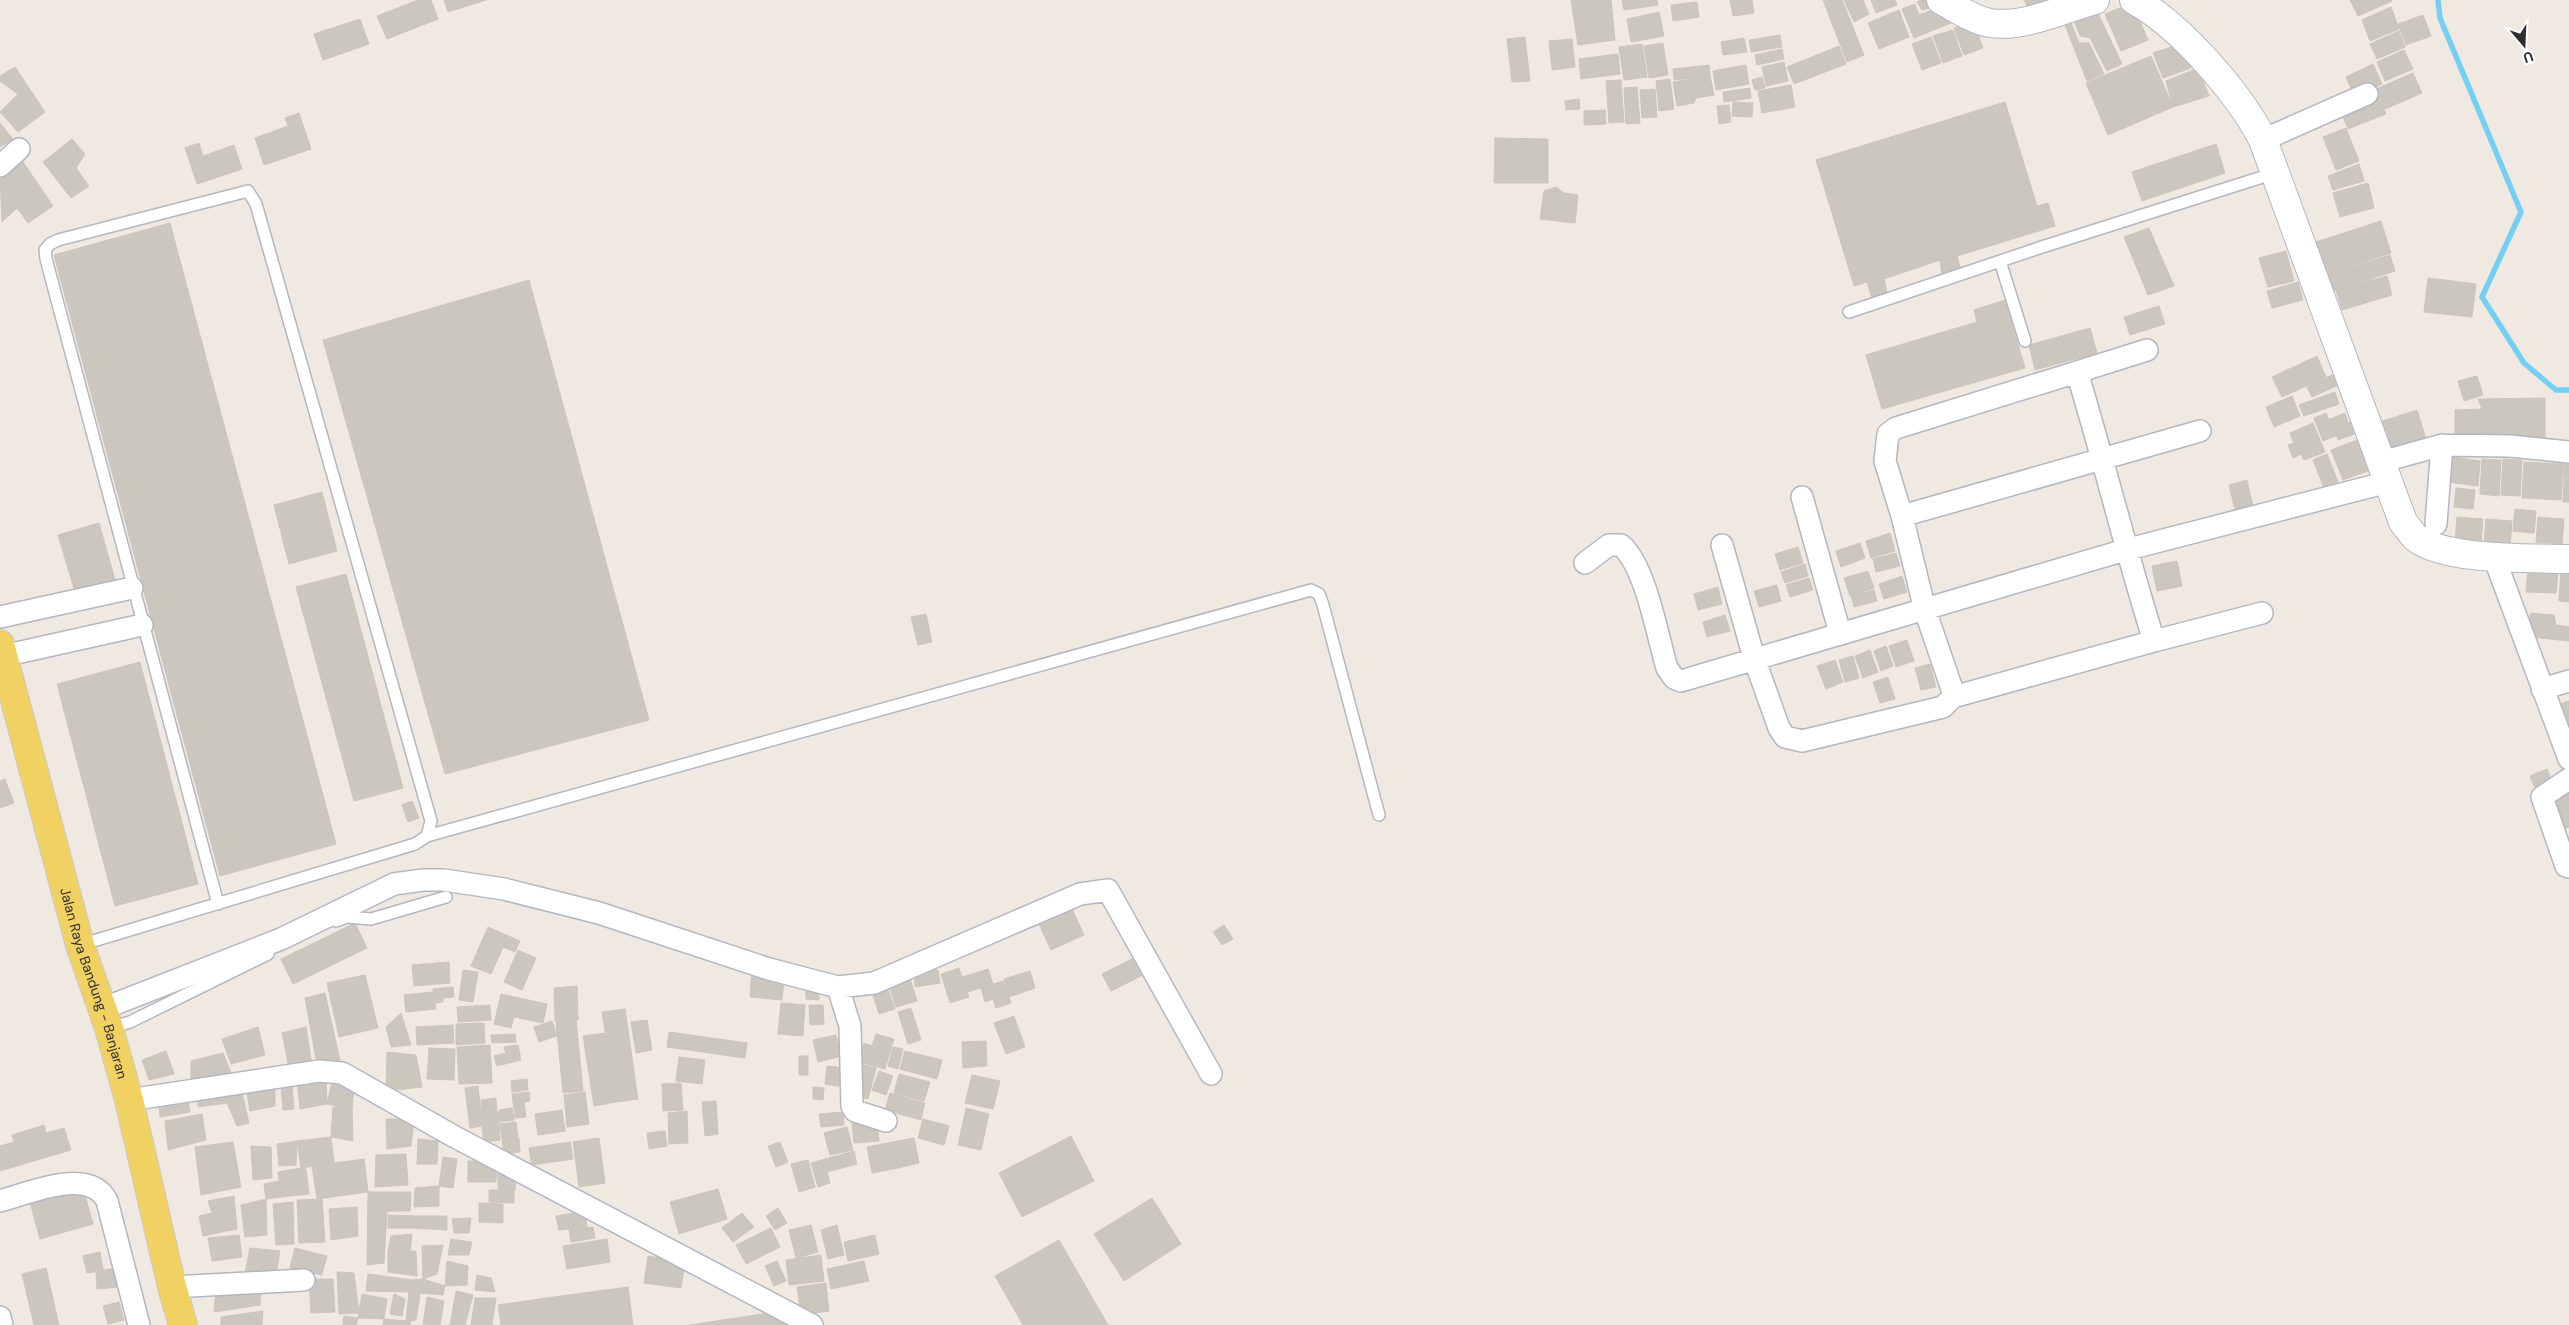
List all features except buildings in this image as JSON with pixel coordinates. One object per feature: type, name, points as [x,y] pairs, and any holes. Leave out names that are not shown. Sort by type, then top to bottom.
[{"type":"main road","name":"Jalan Raya Bandung - Banjaran","points":[[2,650],[7,696],[80,945],[121,1071],[172,1287],[183,1325]]},
{"type":"street","points":[[1941,0],[1974,18],[1989,23],[2024,21],[2095,0]]},
{"type":"street","points":[[2134,0],[2147,7],[2166,23],[2222,79],[2251,116],[2263,140],[2403,522],[2416,538],[2434,547],[2494,557],[2569,559]]},
{"type":"street","points":[[2263,140],[2367,94]]},
{"type":"street","points":[[0,166],[19,149]]},
{"type":"street","points":[[1953,697],[1925,610],[1902,516],[1886,461],[1889,432],[1896,428],[2147,350]]},
{"type":"street","points":[[2077,372],[2104,460],[2125,550],[2154,641]]},
{"type":"street","points":[[1902,516],[2104,460],[2200,431]]},
{"type":"street","points":[[2436,524],[2442,445]]},
{"type":"street","points":[[1585,563],[1609,545],[1621,545],[1628,552],[1638,569],[1666,668],[1674,678],[1686,680],[1754,658],[1925,610],[2385,472],[2442,445],[2510,446],[2569,452]]},
{"type":"street","points":[[1802,497],[1840,633]]},
{"type":"street","points":[[1722,545],[1754,658],[1779,728],[1785,737],[1793,741],[1802,741],[1943,707],[1953,697],[2262,613]]},
{"type":"street","points":[[2494,557],[2569,759]]},
{"type":"street","points":[[0,617],[132,588]]},
{"type":"street","points":[[2,650],[142,625]]},
{"type":"street","points":[[2542,688],[2569,681]]},
{"type":"street","points":[[2569,779],[2542,798],[2566,866],[2569,867]]},
{"type":"street","points":[[107,1024],[394,884],[422,880],[444,880],[504,889],[599,913],[770,969],[838,987],[874,982],[1080,894],[1108,890],[1212,1074]]},
{"type":"street","points":[[838,987],[850,1026],[852,1106],[855,1111],[886,1121]]},
{"type":"street","points":[[129,1100],[319,1071],[342,1073],[455,1137],[812,1325]]},
{"type":"street","points":[[0,1201],[66,1184],[83,1182],[97,1187],[107,1201],[140,1325]]},
{"type":"street","points":[[172,1287],[304,1280]]},
{"type":"street","points":[[0,1317],[2,1325]]},
{"type":"lane","points":[[1849,312],[2000,261],[2275,173]]},
{"type":"lane","points":[[218,904],[132,588],[45,250],[50,244],[58,240],[248,191],[256,204],[431,821],[427,836]]},
{"type":"lane","points":[[2000,261],[2024,341]]},
{"type":"lane","points":[[80,945],[415,844],[427,836],[1311,590],[1319,594],[1379,815]]},
{"type":"lane","points":[[107,1024],[130,1022],[339,919],[347,917],[371,919],[446,897]]},
{"type":"waterway","points":[[2438,0],[2440,18],[2521,212],[2482,297],[2524,363],[2556,390],[2569,390]]}]
